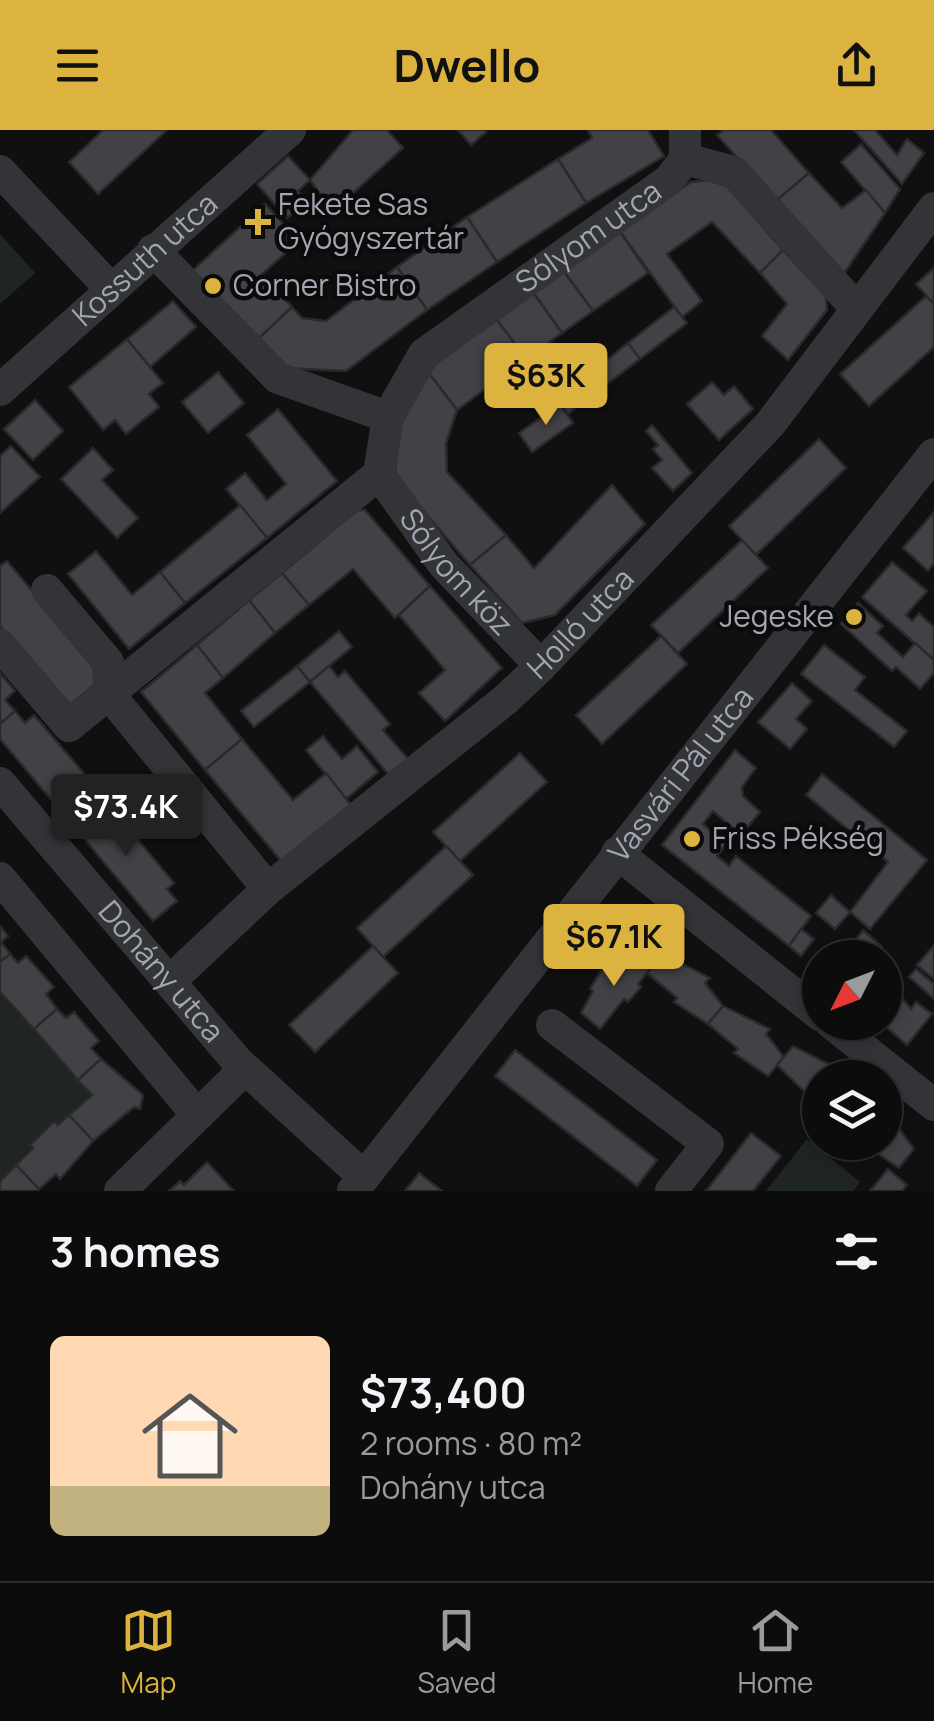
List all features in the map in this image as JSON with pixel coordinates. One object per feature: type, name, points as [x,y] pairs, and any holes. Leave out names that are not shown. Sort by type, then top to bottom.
[{"type":"street","name":"Kossuth utca","points":[[0,390],[290,130]]},
{"type":"street","points":[[685,144],[734,172],[855,307]]},
{"type":"street","name":"Sólyom utca","points":[[379,474],[388,418],[424,354],[669,180],[685,144]]},
{"type":"street","points":[[0,170],[111,289]]},
{"type":"street","name":"Holló utca","points":[[170,982],[268,889],[506,700],[541,666],[770,424],[855,307],[934,208]]},
{"type":"street","points":[[153,250],[278,378],[388,418]]},
{"type":"street","name":"Vasvári Pál utca","points":[[358,1184],[934,454]]},
{"type":"street","points":[[0,645],[68,726],[379,474]]},
{"type":"street","name":"Sólyom köz","points":[[379,474],[444,565],[541,666]]},
{"type":"street","points":[[47,590],[108,662],[109,694],[268,889]]},
{"type":"street","name":"Dohány utca","points":[[0,783],[244,1069],[358,1184]]},
{"type":"street","points":[[617,854],[802,1001]]},
{"type":"street","points":[[0,878],[197,1115]]},
{"type":"street","points":[[552,1025],[708,1144],[671,1191]]},
{"type":"street","points":[[856,1040],[929,1090]]},
{"type":"street","name":"Dohány utca","points":[[120,1191],[244,1069]]},
{"type":"shaded area","points":[[0,234],[35,273],[0,304]]},
{"type":"shaded area","points":[[0,992],[92,1095],[58,1125],[54,1122],[0,1181]]},
{"type":"shaded area","points":[[802,1145],[802,1160],[833,1160],[860,1182],[853,1191],[766,1191]]},
{"type":"building","points":[[103,130],[167,130],[98,194],[69,162]]},
{"type":"building","points":[[353,130],[387,130],[403,148],[332,212],[310,180]]},
{"type":"building","points":[[458,130],[484,130],[486,132],[471,145]]},
{"type":"building","points":[[588,130],[648,130],[664,156],[586,203],[558,159],[592,138]]},
{"type":"building","points":[[724,130],[771,130],[809,173],[776,201],[717,135]]},
{"type":"building","points":[[854,130],[875,130],[897,155],[907,139],[924,153],[902,184]]},
{"type":"building","points":[[861,144],[900,189],[885,213],[841,162]]},
{"type":"building","points":[[288,156],[310,180],[298,191],[307,201],[287,218],[257,184]]},
{"type":"building","points":[[558,159],[586,203],[497,262],[467,217]]},
{"type":"building","points":[[809,173],[842,208],[866,190],[885,213],[843,275],[776,201]]},
{"type":"building","points":[[709,180],[727,186],[783,250],[760,273],[712,222],[667,254],[702,301],[682,317],[619,230],[691,182]]},
{"type":"building","points":[[265,204],[299,241],[262,274],[292,307],[256,341],[192,271]]},
{"type":"building","points":[[467,217],[497,262],[427,310],[397,267]]},
{"type":"building","points":[[619,230],[648,273],[593,311],[562,269]]},
{"type":"building","points":[[783,250],[826,296],[827,310],[788,360],[762,336],[787,304],[760,273]]},
{"type":"building","points":[[397,267],[427,310],[346,371],[281,368],[256,341],[292,307],[302,318],[326,321]]},
{"type":"building","points":[[934,268],[934,304],[916,284]]},
{"type":"building","points":[[562,269],[593,311],[562,333],[532,291]]},
{"type":"building","points":[[532,291],[562,333],[526,359],[494,316]]},
{"type":"building","points":[[926,296],[934,304],[934,347],[869,406],[840,374]]},
{"type":"building","points":[[173,301],[196,327],[150,367],[127,339]]},
{"type":"building","points":[[674,307],[687,323],[640,359],[628,343]]},
{"type":"building","points":[[494,316],[526,359],[457,410],[425,368]]},
{"type":"building","points":[[127,339],[163,383],[149,394],[159,407],[126,434],[115,420],[103,430],[69,387]]},
{"type":"building","points":[[628,343],[640,359],[607,384],[595,369]]},
{"type":"building","points":[[425,368],[457,410],[446,443],[447,472],[506,535],[470,565],[396,479],[393,437]]},
{"type":"building","points":[[595,369],[607,384],[568,414],[555,399]]},
{"type":"building","points":[[218,372],[244,403],[208,433],[182,402]]},
{"type":"building","points":[[712,382],[724,395],[734,386],[753,409],[719,440],[687,404]]},
{"type":"building","points":[[35,400],[63,431],[33,460],[4,429]]},
{"type":"building","points":[[560,404],[573,423],[532,452],[519,433]]},
{"type":"building","points":[[278,409],[337,481],[267,538],[226,489],[245,473],[267,500],[286,484],[247,435]]},
{"type":"building","points":[[652,425],[692,473],[673,491],[652,468],[662,460],[653,449],[658,445],[646,431]]},
{"type":"building","points":[[819,439],[846,468],[756,555],[729,526]]},
{"type":"building","points":[[11,446],[40,477],[0,513],[0,456]]},
{"type":"building","points":[[93,448],[113,470],[102,480],[138,518],[117,538],[61,479]]},
{"type":"building","points":[[612,485],[645,524],[555,615],[522,623],[470,565],[506,535],[534,568]]},
{"type":"building","points":[[240,505],[267,538],[185,603],[160,572]]},
{"type":"building","points":[[357,510],[365,510],[430,586],[395,618],[353,569],[309,605],[282,573]]},
{"type":"building","points":[[934,512],[934,563],[928,571],[903,548]]},
{"type":"building","points":[[742,540],[768,568],[678,653],[651,625]]},
{"type":"building","points":[[96,551],[132,595],[160,572],[185,603],[129,649],[68,574]]},
{"type":"building","points":[[7,561],[104,677],[68,707],[0,626],[0,566]]},
{"type":"building","points":[[892,562],[927,591],[906,615],[912,621],[919,613],[934,627],[934,660],[862,597]]},
{"type":"building","points":[[282,573],[309,605],[275,633],[249,600]]},
{"type":"building","points":[[430,586],[502,668],[445,721],[419,693],[445,670],[399,615]]},
{"type":"building","points":[[249,600],[275,633],[223,678],[197,645]]},
{"type":"building","points":[[858,603],[883,626],[877,633],[903,657],[915,643],[934,660],[934,673],[920,689],[896,667],[892,671],[841,624]]},
{"type":"building","points":[[339,631],[352,647],[310,682],[297,666]]},
{"type":"building","points":[[661,636],[687,664],[602,744],[576,715]]},
{"type":"building","points":[[197,645],[223,678],[205,693],[242,739],[205,770],[141,692]]},
{"type":"building","points":[[824,645],[865,677],[855,690],[907,731],[894,747],[801,674]]},
{"type":"building","points":[[297,666],[310,682],[254,727],[241,711]]},
{"type":"building","points":[[329,666],[338,677],[345,671],[390,724],[383,730],[408,759],[389,775],[310,682]]},
{"type":"building","points":[[0,673],[15,691],[5,700],[15,711],[0,724]]},
{"type":"building","points":[[792,683],[812,701],[796,719],[807,729],[790,749],[758,722]]},
{"type":"building","points":[[15,711],[25,723],[34,715],[93,784],[85,791],[94,803],[70,822],[0,739],[0,724]]},
{"type":"building","points":[[323,736],[342,759],[357,746],[378,772],[346,799],[306,750]]},
{"type":"building","points":[[242,739],[293,800],[326,773],[351,805],[282,862],[205,770]]},
{"type":"building","points":[[735,750],[756,768],[742,787],[743,796],[760,812],[741,835],[713,811],[703,824],[726,844],[717,856],[729,866],[736,856],[811,916],[789,946],[662,845]]},
{"type":"building","points":[[520,753],[547,782],[460,861],[433,832]]},
{"type":"building","points":[[822,774],[927,860],[870,929],[850,912],[888,862],[806,795]]},
{"type":"building","points":[[94,803],[102,812],[110,806],[174,883],[167,889],[177,901],[153,921],[70,822]]},
{"type":"building","points":[[446,846],[473,875],[383,957],[357,928]]},
{"type":"building","points":[[831,895],[850,912],[835,929],[816,913]]},
{"type":"building","points":[[0,926],[8,936],[1,942],[10,954],[0,962]]},
{"type":"building","points":[[801,929],[814,939],[802,940],[801,956],[789,946]]},
{"type":"building","points":[[863,930],[874,940],[856,940]]},
{"type":"building","points":[[934,945],[934,979],[917,965]]},
{"type":"building","points":[[373,946],[398,973],[315,1052],[289,1025]]},
{"type":"building","points":[[632,953],[651,968],[638,984],[641,987],[628,1002],[624,999],[600,1029],[581,1013],[593,991],[590,989],[604,966],[610,970]]},
{"type":"building","points":[[10,954],[18,963],[26,956],[54,987],[46,994],[57,1009],[34,1029],[0,992],[0,962]]},
{"type":"building","points":[[663,954],[710,978],[705,983],[723,1006],[708,1024],[674,1002],[677,998],[647,973]]},
{"type":"building","points":[[916,969],[934,984],[934,999],[909,977]]},
{"type":"building","points":[[902,998],[911,1009],[916,1002],[932,1014],[907,1045],[901,1040]]},
{"type":"building","points":[[723,1006],[770,1029],[766,1034],[784,1057],[768,1076],[734,1053],[738,1049],[708,1024]]},
{"type":"building","points":[[57,1009],[66,1018],[74,1012],[99,1041],[91,1048],[101,1059],[78,1080],[34,1029]]},
{"type":"building","points":[[793,1046],[820,1060],[802,1060],[802,1089],[777,1065]]},
{"type":"building","points":[[515,1050],[657,1160],[637,1186],[495,1076]]},
{"type":"building","points":[[101,1059],[143,1095],[140,1109],[134,1107],[93,1141],[69,1115],[92,1095],[78,1080]]},
{"type":"building","points":[[69,1115],[93,1141],[60,1179],[56,1174],[39,1189],[16,1165],[54,1121],[58,1125]]},
{"type":"building","points":[[751,1133],[781,1156],[753,1191],[706,1191]]},
{"type":"building","points":[[902,1133],[914,1149],[899,1168],[887,1160],[902,1160]]},
{"type":"building","points":[[207,1162],[234,1191],[169,1191],[180,1181],[184,1185]]},
{"type":"building","points":[[16,1165],[37,1191],[0,1191],[0,1181]]},
{"type":"building","points":[[888,1169],[907,1185],[902,1191],[870,1191]]},
{"type":"building","points":[[419,1173],[442,1191],[405,1191]]},
{"type":"place","name":"Fekete Sas Gyógyszertár","points":[[258,222]]},
{"type":"place","name":"Corner Bistro","points":[[213,286]]},
{"type":"place","name":"Jegeske","points":[[854,617]]},
{"type":"place","name":"Friss Pékség","points":[[692,839]]}]
